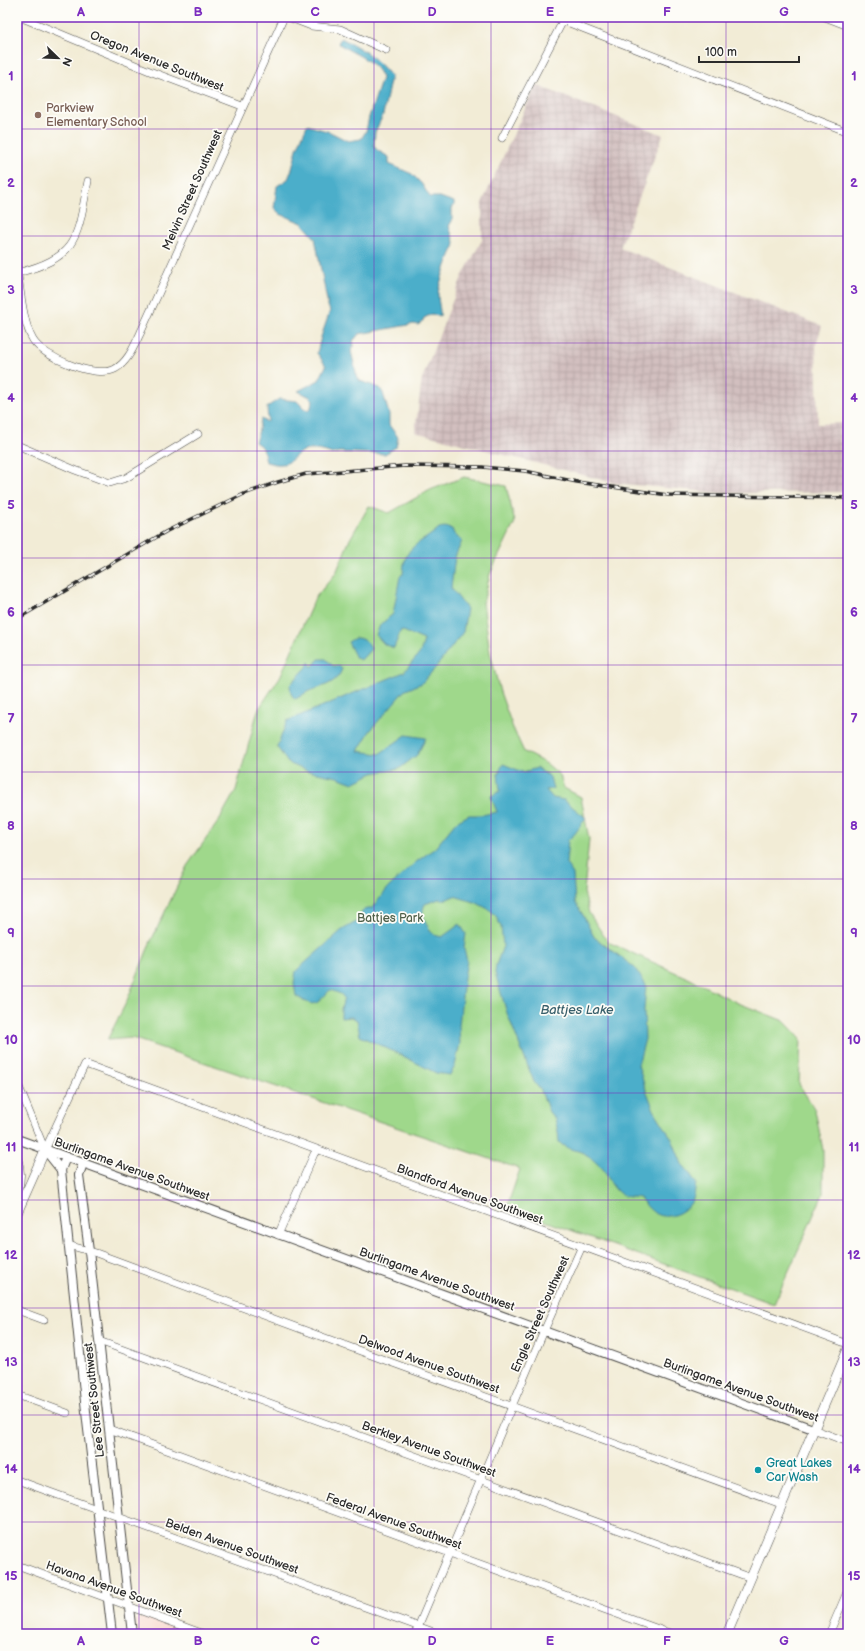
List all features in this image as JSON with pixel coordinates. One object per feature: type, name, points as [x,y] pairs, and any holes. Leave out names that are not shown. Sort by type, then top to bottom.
[{"type":"main road","points":[[17,1213],[45,1150]]},
{"type":"main road","points":[[17,1160],[20,1169],[17,1192]]},
{"type":"main road","points":[[727,1634],[848,1349]]},
{"type":"street","name":"Oregon Avenue Southwest","points":[[20,17],[152,72],[242,106]]},
{"type":"street","name":"Melvin Street Southwest","points":[[17,271],[28,327],[33,341],[45,352],[59,360],[75,366],[93,372],[106,372],[116,369],[127,358],[140,334],[242,106],[284,17]]},
{"type":"street","points":[[288,17],[311,26],[340,29],[386,50]]},
{"type":"street","points":[[554,17],[564,19],[848,132]]},
{"type":"street","points":[[825,17],[848,26]]},
{"type":"street","points":[[502,138],[564,19]]},
{"type":"street","points":[[17,271],[46,265],[61,256],[68,248],[77,235],[88,181]]},
{"type":"street","points":[[17,445],[75,470],[110,483],[126,478],[198,434]]},
{"type":"street","name":"Blandford Avenue Southwest","points":[[45,1150],[85,1064],[848,1344]]},
{"type":"street","points":[[17,1082],[45,1150],[61,1170]]},
{"type":"street","name":"Burlingame Avenue Southwest","points":[[17,1139],[848,1442]]},
{"type":"street","points":[[278,1234],[317,1150]]},
{"type":"street","name":"Lee Street Southwest","points":[[66,1157],[61,1170],[68,1245],[112,1634]]},
{"type":"street","name":"Lee Street Southwest","points":[[83,1164],[80,1175],[132,1634]]},
{"type":"street","name":"Delwood Avenue Southwest","points":[[68,1245],[89,1251],[512,1407],[781,1504]]},
{"type":"street","name":"Engle Street Southwest","points":[[415,1634],[544,1331],[582,1246]]},
{"type":"street","points":[[17,1310],[44,1320]]},
{"type":"street","name":"Berkley Avenue Southwest","points":[[99,1341],[751,1578]]},
{"type":"street","points":[[17,1395],[67,1413]]},
{"type":"street","name":"Federal Avenue Southwest","points":[[109,1429],[672,1634]]},
{"type":"street","name":"Belden Avenue Southwest","points":[[17,1480],[440,1634]]},
{"type":"street","name":"Havana Avenue Southwest","points":[[17,1565],[204,1634]]},
{"type":"street","points":[[829,1634],[848,1590]]},
{"type":"shaded area","points":[[536,85],[663,135],[620,248],[822,326],[816,344],[818,424],[848,423],[848,492],[719,493],[614,483],[415,432],[422,379],[462,277],[482,240],[482,203]]},
{"type":"shaded area","points":[[144,1616],[193,1634],[137,1634],[135,1620]]},
{"type":"green space","name":"Battjes Park","points":[[464,477],[506,486],[515,522],[490,574],[483,603],[490,652],[500,692],[513,728],[524,752],[547,764],[560,775],[564,788],[581,797],[589,839],[584,892],[589,913],[608,942],[690,979],[738,1003],[784,1021],[801,1039],[799,1084],[815,1110],[823,1150],[823,1194],[774,1304],[507,1207],[520,1169],[132,1038],[107,1040],[126,1003],[151,941],[187,866],[218,822],[236,790],[258,710],[280,677],[315,598],[336,573],[350,539],[369,506],[389,513],[430,490]]},
{"type":"water","points":[[341,38],[368,54],[391,76],[383,115],[375,132],[374,146],[377,150],[389,157],[389,164],[412,174],[421,183],[430,197],[440,197],[454,202],[452,208],[452,221],[449,226],[455,245],[440,284],[438,298],[440,317],[432,314],[424,318],[418,325],[414,324],[359,334],[353,341],[354,345],[351,351],[357,377],[360,381],[380,388],[383,393],[389,414],[389,425],[398,437],[396,447],[385,454],[339,452],[332,454],[324,451],[308,450],[301,452],[285,464],[276,464],[266,462],[263,448],[255,442],[261,419],[268,422],[267,407],[279,399],[297,401],[305,409],[310,410],[313,400],[298,391],[319,380],[326,366],[317,353],[330,311],[315,238],[302,223],[280,214],[274,208],[277,186],[288,179],[297,149],[307,125],[330,132],[348,141],[361,139],[366,131],[382,78],[369,61],[338,43]]},
{"type":"water","points":[[445,527],[452,529],[454,534],[462,541],[455,557],[451,588],[467,609],[463,632],[422,683],[404,691],[370,731],[358,751],[379,754],[406,735],[426,738],[417,755],[399,769],[373,773],[353,783],[337,777],[307,771],[288,763],[277,747],[287,721],[404,672],[420,653],[424,640],[401,630],[394,648],[384,644],[376,635],[380,625],[393,614],[400,576],[403,574],[404,564],[410,550],[439,528]]},
{"type":"water","points":[[355,638],[365,640],[371,649],[361,660],[356,658],[348,642]]},
{"type":"water","points":[[319,659],[326,659],[333,666],[339,666],[342,669],[340,674],[329,684],[309,691],[295,699],[291,694],[290,685],[307,667],[309,662],[312,667]]},
{"type":"water","name":"Battjes Lake","points":[[503,764],[523,772],[537,768],[550,777],[553,789],[546,790],[553,798],[564,800],[586,818],[576,833],[568,840],[566,864],[573,874],[575,902],[594,937],[634,967],[646,985],[644,1010],[645,1039],[638,1065],[654,1110],[672,1139],[682,1164],[696,1183],[693,1199],[681,1212],[669,1216],[658,1215],[649,1209],[640,1198],[620,1194],[614,1188],[603,1169],[590,1157],[584,1153],[565,1147],[559,1142],[555,1119],[549,1112],[541,1091],[534,1082],[507,1013],[495,973],[496,965],[503,946],[501,927],[496,916],[490,910],[477,903],[454,896],[445,900],[439,899],[425,904],[423,908],[423,917],[434,935],[442,937],[460,924],[466,934],[464,948],[467,961],[459,1026],[460,1043],[455,1066],[450,1075],[436,1073],[360,1036],[357,1020],[351,1017],[341,1018],[341,1009],[344,998],[341,994],[330,990],[314,1004],[311,1004],[296,996],[294,983],[296,971],[342,930],[358,921],[363,910],[372,908],[389,887],[416,862],[435,848],[456,822],[469,815],[482,815],[497,812],[491,796],[500,791],[498,774]]},
{"type":"railway","points":[[17,619],[167,531],[244,494],[306,474],[405,466],[482,467],[525,471],[577,482],[668,495],[848,498]]},
{"type":"place","name":"Parkview Elementary School","points":[[38,115]]},
{"type":"place","name":"Great Lakes Car Wash","points":[[758,1470]]}]
